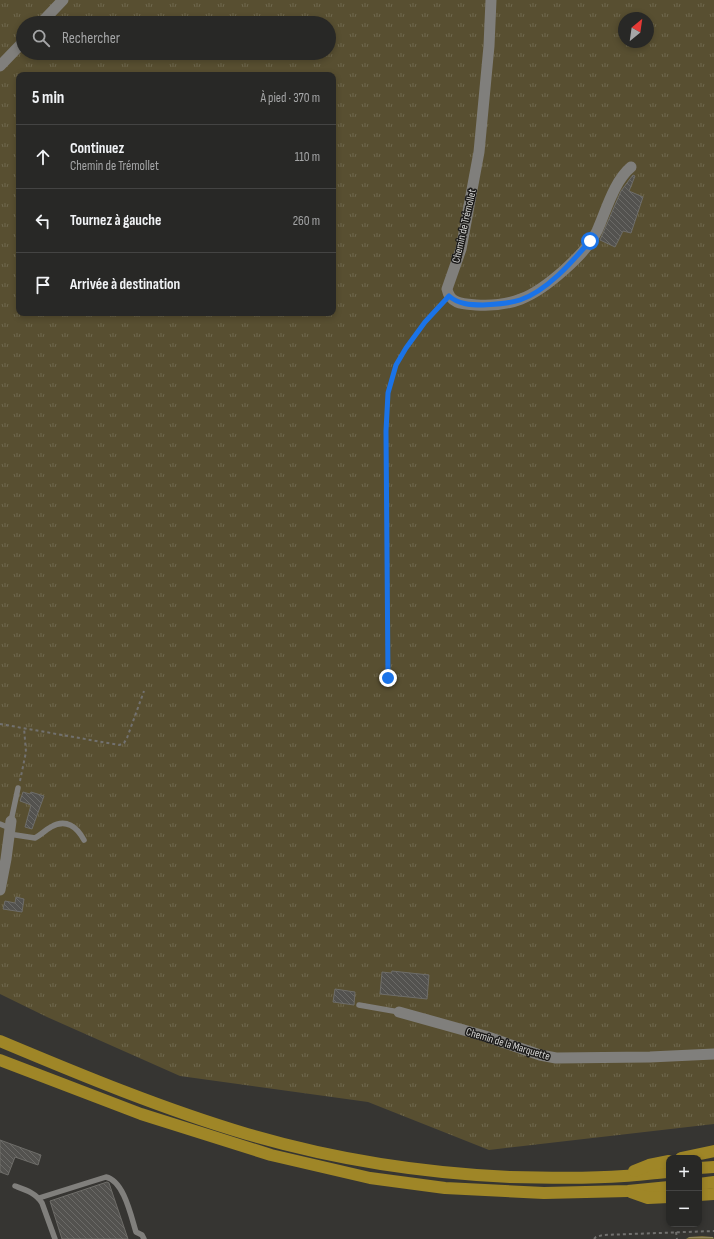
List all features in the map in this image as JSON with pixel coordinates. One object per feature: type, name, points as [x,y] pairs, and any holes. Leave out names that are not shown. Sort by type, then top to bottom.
[{"type":"highway","points":[[0,1041],[200,1119],[248,1134],[346,1158],[435,1172],[483,1176],[571,1178],[666,1172]]},
{"type":"highway","points":[[0,1060],[141,1114],[271,1156],[370,1178],[445,1188],[544,1193],[628,1191],[666,1187]]},
{"type":"highway","points":[[695,1155],[714,1151]]},
{"type":"highway","points":[[623,1176],[649,1165],[666,1162]]},
{"type":"highway","points":[[702,1168],[714,1167]]},
{"type":"highway","points":[[702,1184],[714,1182]]},
{"type":"highway","points":[[628,1191],[648,1198],[666,1196]]},
{"type":"highway","points":[[702,1195],[714,1194]]},
{"type":"street","points":[[48,16],[63,0]]},
{"type":"street","name":"Chemin de Trémollet","points":[[449,296],[448,289],[461,249],[479,152],[489,46],[491,0]]},
{"type":"street","points":[[0,66],[16,49]]},
{"type":"street","points":[[449,296],[462,304],[499,304],[520,300],[545,286],[562,272],[590,241],[597,230],[614,191],[624,173],[631,167]]},
{"type":"street","points":[[0,890],[6,859],[8,827]]},
{"type":"street","name":"Chemin de la Marquette","points":[[399,1012],[485,1036],[540,1055],[556,1058],[650,1057],[714,1054]]},
{"type":"lane","points":[[18,788],[8,827],[35,838],[51,827],[61,823],[77,829],[84,840]]},
{"type":"lane","points":[[359,1005],[399,1012]]},
{"type":"lane","points":[[39,1198],[106,1177],[110,1178],[124,1195],[136,1232],[142,1235],[144,1239]]},
{"type":"lane","points":[[15,1186],[27,1190],[39,1198],[55,1239]]},
{"type":"path","points":[[388,678],[386,431],[388,393],[396,365],[406,348],[425,322],[449,296]]},
{"type":"path","points":[[0,724],[119,745],[124,743],[127,738],[144,691]]},
{"type":"path","points":[[18,788],[26,752],[24,728]]},
{"type":"path","points":[[594,1239],[602,1235],[714,1231]]},
{"type":"path","points":[[676,1232],[677,1239]]},
{"type":"green space","points":[[0,0],[714,0],[714,1124],[489,1150],[368,1102],[180,1076],[47,1017],[0,994]]},
{"type":"shaded area","points":[[689,1237],[713,1237],[714,1239],[686,1239]]},
{"type":"building","points":[[633,175],[635,176],[629,191],[643,197],[631,233],[623,231],[615,247],[600,240],[621,191]]},
{"type":"building","points":[[23,792],[30,794],[31,792],[44,796],[32,829],[25,827],[31,805],[20,801]]},
{"type":"building","points":[[16,897],[24,899],[22,912],[3,909],[5,901],[15,903]]},
{"type":"building","points":[[392,971],[429,975],[427,999],[380,994],[382,972],[391,973]]},
{"type":"building","points":[[335,989],[355,992],[354,1005],[333,1002]]},
{"type":"building","points":[[0,1140],[41,1155],[38,1165],[15,1157],[8,1175],[0,1172]]},
{"type":"building","points":[[107,1182],[109,1183],[128,1239],[62,1239],[50,1201]]},
{"type":"route","points":[[388,678],[386,431],[388,393],[396,365],[406,348],[425,322],[449,296],[462,304],[477,305],[499,304],[520,300],[545,286],[562,272],[590,241]]}]
